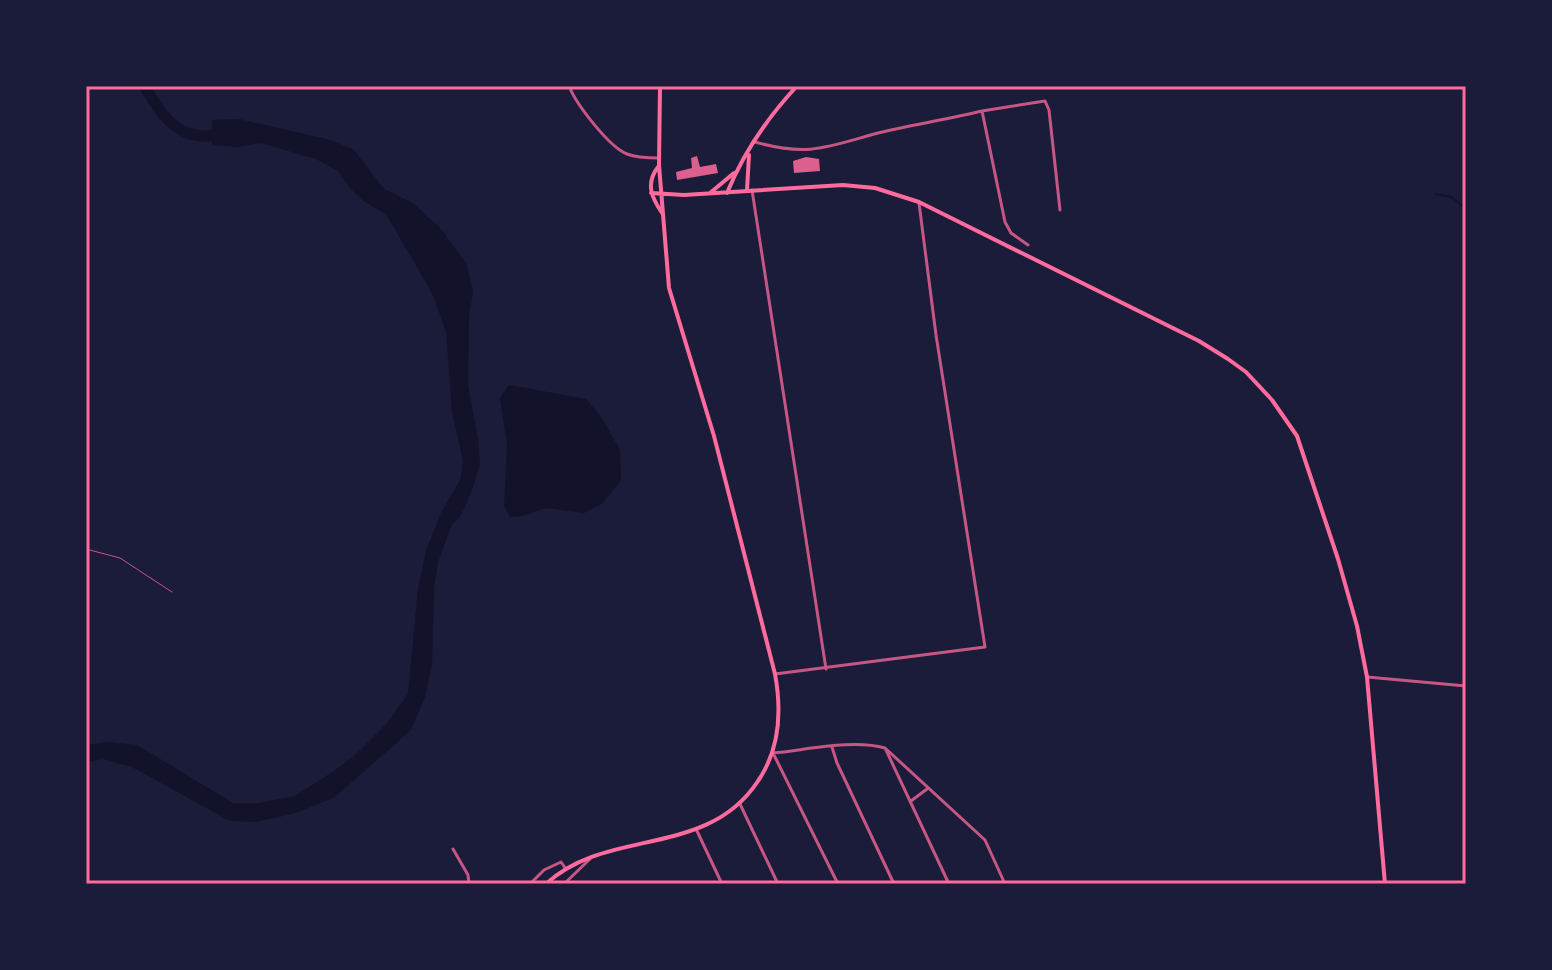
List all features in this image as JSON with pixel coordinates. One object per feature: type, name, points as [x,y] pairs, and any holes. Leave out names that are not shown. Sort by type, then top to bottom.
[{"type":"main road","points":[[546,884],[566,869],[591,858],[697,831],[717,822],[753,790],[773,753],[779,719],[775,674],[714,436],[669,288],[659,165],[660,86]]},
{"type":"main road","points":[[727,193],[736,172],[773,114],[797,86]]},
{"type":"main road","points":[[749,153],[750,190]]},
{"type":"main road","points":[[659,165],[652,178],[651,193],[663,214]]},
{"type":"main road","points":[[709,194],[736,172]]},
{"type":"main road","points":[[651,193],[662,196],[843,185],[875,188],[919,202],[1199,341],[1246,372],[1287,417],[1297,436],[1357,626],[1367,677],[1385,884]]},
{"type":"street","points":[[569,86],[579,106],[618,149],[638,157],[659,158]]},
{"type":"street","points":[[755,142],[773,147],[820,150],[878,133],[1045,101],[1049,110],[1060,210]]},
{"type":"street","points":[[982,111],[1005,222],[1011,233],[1028,245]]},
{"type":"street","points":[[750,190],[826,669]]},
{"type":"street","points":[[775,674],[985,647],[936,335],[919,202]]},
{"type":"street","points":[[1367,677],[1466,686]]},
{"type":"street","points":[[838,884],[773,753],[872,744],[885,748],[985,840],[1005,884]]},
{"type":"street","points":[[832,747],[894,884]]},
{"type":"street","points":[[885,748],[949,884]]},
{"type":"street","points":[[911,801],[927,789]]},
{"type":"street","points":[[740,804],[778,884]]},
{"type":"street","points":[[697,831],[722,884]]},
{"type":"street","points":[[453,849],[468,875],[469,884]]},
{"type":"street","points":[[564,884],[591,858]]},
{"type":"street","points":[[530,884],[554,863],[561,862],[566,869]]},
{"type":"lane","points":[[86,549],[120,558],[172,592]]},
{"type":"shaded area","points":[[239,119],[331,140],[354,150],[383,188],[413,203],[442,230],[467,265],[473,292],[469,316],[468,385],[480,464],[471,493],[460,517],[452,524],[438,562],[434,589],[432,664],[425,697],[411,730],[335,797],[296,813],[256,822],[230,821],[132,767],[104,759],[86,762],[86,745],[108,742],[137,745],[233,803],[258,803],[295,796],[353,757],[387,723],[408,694],[418,589],[426,551],[441,513],[461,478],[463,461],[452,412],[446,331],[432,293],[386,214],[365,202],[338,171],[316,159],[261,143],[238,147],[212,145],[212,120]]},
{"type":"shaded area","points":[[509,385],[586,399],[602,418],[620,450],[621,480],[603,503],[584,513],[546,508],[510,517],[504,506],[507,445],[500,398]]},
{"type":"building","points":[[697,156],[700,167],[716,164],[718,173],[677,180],[676,172],[692,168],[691,158]]},
{"type":"building","points":[[806,157],[819,159],[820,171],[794,173],[793,161]]},
{"type":"waterway","points":[[144,86],[166,118],[185,132],[196,136],[224,133]]},
{"type":"waterway","points":[[1436,194],[1451,197],[1466,208]]}]
